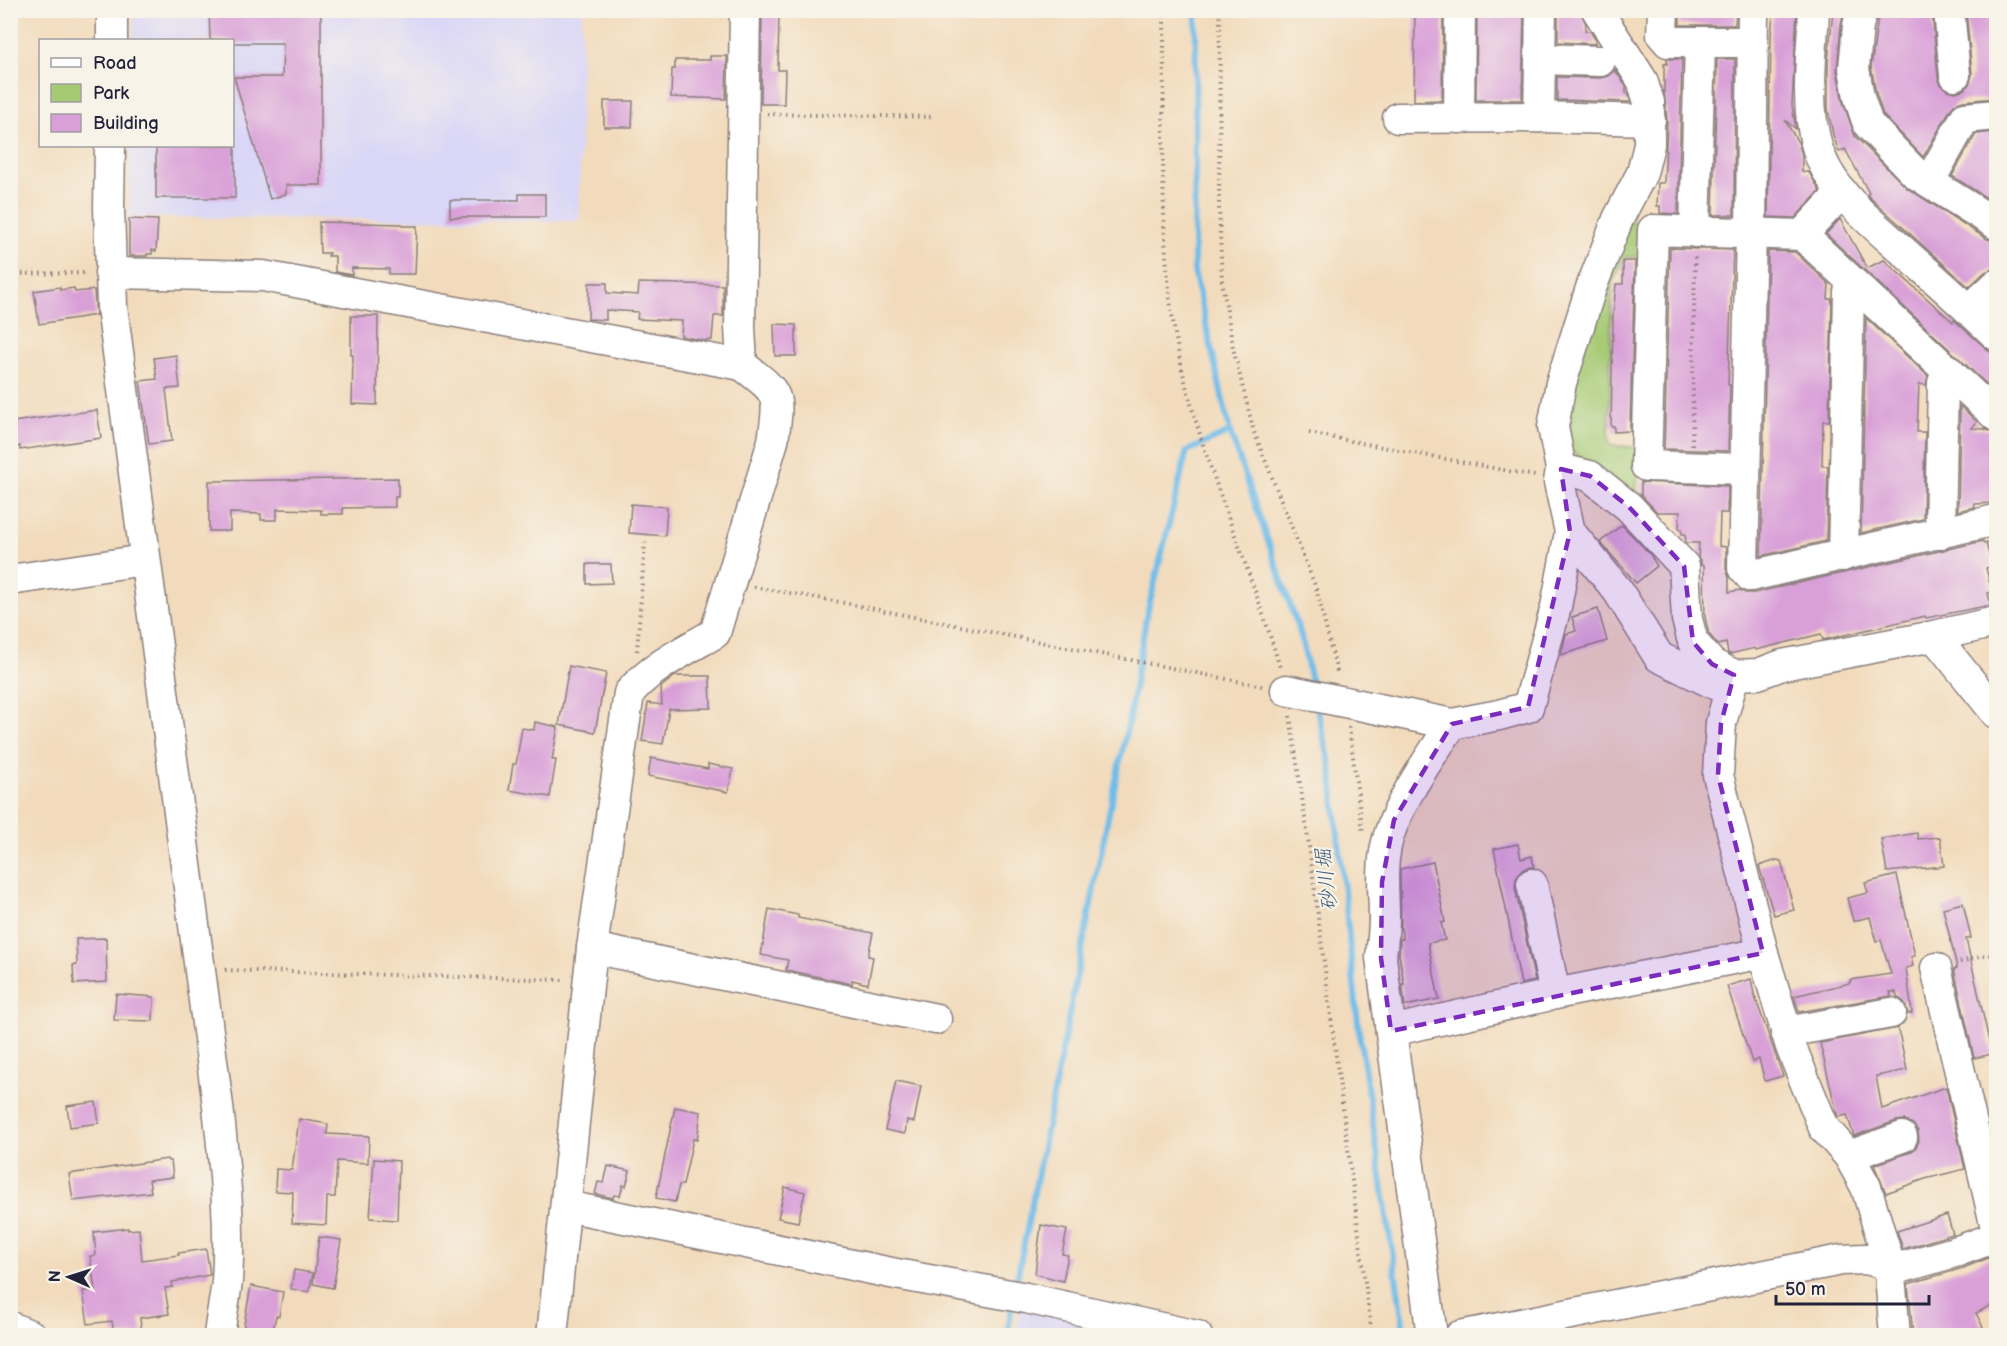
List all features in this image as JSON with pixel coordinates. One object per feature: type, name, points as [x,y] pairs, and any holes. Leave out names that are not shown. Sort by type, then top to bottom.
[{"type":"street","points":[[112,10],[112,39]]},
{"type":"street","points":[[742,365],[740,327],[746,10]]},
{"type":"street","points":[[1459,118],[1460,10]]},
{"type":"street","points":[[1539,117],[1541,10]]},
{"type":"street","points":[[1286,690],[1452,724],[1528,707],[1556,607],[1570,532],[1553,427],[1561,383],[1591,288],[1614,229],[1642,173],[1649,145],[1650,120],[1642,80],[1597,10]]},
{"type":"street","points":[[1663,10],[1662,35],[1668,42],[1752,42]]},
{"type":"street","points":[[1753,10],[1743,568],[1750,576],[1996,520]]},
{"type":"street","points":[[1814,10],[1810,69],[1811,114],[1816,145],[1828,172],[1859,210],[1996,334]]},
{"type":"street","points":[[1862,10],[1854,68],[1859,97],[1868,124],[1916,174],[1996,224]]},
{"type":"street","points":[[1949,10],[1955,75]]},
{"type":"street","points":[[1695,232],[1700,42]]},
{"type":"street","points":[[1540,58],[1600,61]]},
{"type":"street","points":[[1929,182],[1965,118],[1996,115]]},
{"type":"street","points":[[1398,118],[1539,117],[1650,120]]},
{"type":"street","points":[[110,147],[112,308],[227,1187],[226,1283],[219,1335]]},
{"type":"street","points":[[1802,235],[1842,192]]},
{"type":"street","points":[[1745,469],[1646,466],[1653,230],[1802,235],[1996,416]]},
{"type":"street","points":[[110,273],[263,276],[742,365],[770,387],[775,397],[777,410],[773,441],[715,633],[664,663],[635,685],[629,693],[592,948],[552,1335]]},
{"type":"street","points":[[1844,556],[1849,292],[1855,285]]},
{"type":"street","points":[[1969,310],[1996,285]]},
{"type":"street","points":[[1940,534],[1943,382],[1950,372]]},
{"type":"street","points":[[1560,475],[1590,476],[1629,507],[1684,566],[1687,619],[1693,642],[1731,683]]},
{"type":"street","points":[[1570,532],[1618,591],[1659,657],[1731,683],[1782,665],[1996,622]]},
{"type":"street","points":[[10,580],[144,560]]},
{"type":"street","points":[[1934,636],[1996,713]]},
{"type":"street","points":[[1731,683],[1721,723],[1718,775],[1763,953],[1786,1032],[1824,1128],[1849,1156],[1866,1187],[1889,1263],[1894,1335]]},
{"type":"street","points":[[1432,1335],[1381,958],[1384,915],[1382,882],[1385,849],[1394,820],[1422,770],[1452,724]]},
{"type":"street","points":[[1532,884],[1555,994]]},
{"type":"street","points":[[592,948],[936,1019]]},
{"type":"street","points":[[1391,1031],[1555,994],[1763,953]]},
{"type":"street","points":[[1936,968],[1996,1228]]},
{"type":"street","points":[[1786,1032],[1891,1013]]},
{"type":"street","points":[[1849,1156],[1902,1137]]},
{"type":"street","points":[[566,1206],[896,1274],[1026,1298],[1197,1335]]},
{"type":"street","points":[[1460,1335],[1841,1260],[1865,1259],[1903,1267],[1996,1237]]},
{"type":"street","points":[[10,1327],[32,1335]]},
{"type":"path","points":[[1164,10],[1164,184],[1167,272],[1180,358],[1200,436],[1264,614],[1286,690],[1308,838],[1372,1335]]},
{"type":"path","points":[[1220,10],[1219,208],[1222,280],[1233,348],[1254,432],[1316,588],[1345,703]]},
{"type":"path","points":[[744,113],[934,117]]},
{"type":"path","points":[[1692,467],[1695,232]]},
{"type":"path","points":[[10,274],[110,273]]},
{"type":"path","points":[[1309,433],[1560,475]]},
{"type":"path","points":[[635,685],[645,542]]},
{"type":"path","points":[[730,583],[824,598],[1286,690]]},
{"type":"path","points":[[1936,968],[1996,953]]},
{"type":"path","points":[[200,970],[589,980]]},
{"type":"highlighted area","points":[[1561,469],[1590,476],[1629,507],[1684,566],[1693,642],[1712,664],[1734,675],[1721,723],[1718,775],[1763,953],[1391,1031],[1381,958],[1382,882],[1394,820],[1452,724],[1528,707],[1570,532]]},
{"type":"shaded area","points":[[134,11],[582,11],[579,221],[129,217],[131,147],[234,147],[234,39],[133,39]]},
{"type":"shaded area","points":[[1020,1306],[1165,1336],[1016,1336]]},
{"type":"green space","points":[[1628,221],[1647,223],[1645,257],[1626,257],[1612,283],[1609,445],[1640,448],[1636,500],[1570,450],[1569,425],[1573,377]]},
{"type":"building","points":[[209,10],[321,10],[321,185],[286,185],[286,194],[270,199],[234,77],[282,77],[283,43],[234,43],[234,39],[210,39]]},
{"type":"building","points":[[762,10],[779,10],[778,70],[785,70],[784,104],[761,104]]},
{"type":"building","points":[[1491,10],[1524,10],[1522,100],[1476,100],[1477,13],[1491,13]]},
{"type":"building","points":[[1558,10],[1580,10],[1586,24],[1585,31],[1590,31],[1595,44],[1558,42]]},
{"type":"building","points":[[1680,10],[1733,10],[1736,12],[1735,25],[1680,25]]},
{"type":"building","points":[[1778,10],[1797,10],[1792,105],[1796,129],[1785,120],[1799,144],[1802,155],[1802,172],[1809,172],[1820,191],[1795,218],[1768,217],[1771,35],[1773,15],[1778,15]]},
{"type":"building","points":[[1833,10],[1844,10],[1837,71],[1843,102],[1855,136],[1907,188],[1987,239],[1996,241],[1996,268],[1985,272],[1969,287],[1867,195],[1869,193],[1845,149],[1839,152],[1828,109],[1828,61]]},
{"type":"building","points":[[1879,10],[1932,10],[1938,77],[1941,85],[1947,90],[1956,92],[1965,89],[1970,83],[1972,74],[1966,10],[1996,10],[1996,98],[1963,101],[1955,104],[1923,157],[1883,115],[1876,93],[1871,67]]},
{"type":"building","points":[[1415,11],[1443,11],[1442,100],[1414,101]]},
{"type":"building","points":[[710,56],[727,56],[726,99],[671,97],[672,69],[675,69],[675,60],[710,60]]},
{"type":"building","points":[[1667,59],[1682,59],[1678,214],[1660,213],[1660,206],[1657,206],[1658,183],[1664,183],[1667,120],[1664,64],[1667,64]]},
{"type":"building","points":[[1717,59],[1735,59],[1734,215],[1713,215]]},
{"type":"building","points":[[1615,70],[1626,86],[1626,93],[1631,102],[1557,100],[1557,77],[1600,78],[1609,76]]},
{"type":"building","points":[[604,101],[633,101],[632,127],[604,127]]},
{"type":"building","points":[[1995,132],[1996,204],[1952,176],[1976,134]]},
{"type":"building","points":[[235,146],[235,198],[156,198],[156,147]]},
{"type":"building","points":[[519,194],[545,194],[545,217],[450,217],[450,200],[519,200]]},
{"type":"building","points":[[129,219],[158,220],[156,251],[152,250],[152,254],[129,256]]},
{"type":"building","points":[[1840,219],[1867,268],[1884,260],[1996,357],[1996,393],[1826,234]]},
{"type":"building","points":[[319,222],[417,226],[415,274],[389,274],[389,269],[352,268],[352,275],[335,272],[335,256],[320,253]]},
{"type":"building","points":[[1670,248],[1733,250],[1728,451],[1664,449]]},
{"type":"building","points":[[1768,251],[1795,252],[1829,284],[1828,299],[1832,299],[1829,421],[1823,421],[1822,466],[1828,466],[1826,541],[1761,556]]},
{"type":"building","points":[[1623,261],[1635,261],[1630,431],[1614,432],[1614,426],[1611,426],[1613,316],[1616,284],[1623,284]]},
{"type":"building","points":[[589,283],[607,283],[607,293],[638,295],[639,283],[723,285],[723,316],[714,316],[712,340],[705,341],[681,336],[682,321],[637,319],[638,312],[606,310],[606,320],[588,319]]},
{"type":"building","points":[[60,287],[60,290],[74,288],[75,292],[94,290],[96,315],[39,324],[34,291]]},
{"type":"building","points":[[351,316],[378,316],[377,405],[352,404]]},
{"type":"building","points":[[1866,318],[1928,376],[1926,385],[1919,384],[1917,432],[1925,432],[1923,519],[1861,533]]},
{"type":"building","points":[[774,324],[796,325],[796,356],[775,356]]},
{"type":"building","points":[[176,355],[180,388],[166,389],[172,441],[149,444],[140,381],[157,379],[154,358]]},
{"type":"building","points":[[1960,406],[1977,422],[1971,428],[1996,433],[1996,503],[1974,504],[1975,507],[1958,511]]},
{"type":"building","points":[[97,410],[101,438],[20,450],[20,446],[16,447],[13,422]]},
{"type":"building","points":[[398,478],[398,497],[395,497],[395,507],[343,508],[343,514],[321,514],[321,510],[277,509],[277,520],[261,520],[261,514],[230,513],[230,531],[209,531],[209,481]]},
{"type":"building","points":[[1641,482],[1728,486],[1727,513],[1720,513],[1719,546],[1726,547],[1729,592],[1740,590],[1745,593],[1754,593],[1983,541],[1984,544],[1986,543],[1992,566],[1986,568],[1992,592],[1988,593],[1991,605],[1926,618],[1925,616],[1823,640],[1821,634],[1730,654],[1726,643],[1718,645],[1709,634],[1705,617],[1704,565],[1701,565],[1701,560],[1698,558],[1699,543],[1686,543],[1685,534],[1682,534],[1679,528],[1680,512],[1657,512],[1641,495]]},
{"type":"building","points":[[631,504],[667,507],[665,536],[629,533]]},
{"type":"building","points":[[1622,525],[1650,554],[1657,566],[1636,583],[1600,542]]},
{"type":"building","points":[[587,564],[611,564],[612,583],[587,584]]},
{"type":"building","points":[[1598,609],[1607,641],[1561,655],[1566,634],[1576,631],[1572,617]]},
{"type":"building","points":[[569,666],[606,673],[595,732],[559,725]]},
{"type":"building","points":[[675,676],[710,676],[711,708],[669,709],[663,744],[642,741],[648,703],[662,705],[661,687]]},
{"type":"building","points":[[535,722],[558,727],[552,760],[556,760],[550,797],[509,790],[522,728],[534,730]]},
{"type":"building","points":[[651,758],[708,769],[708,764],[733,769],[728,792],[648,776]]},
{"type":"building","points":[[1917,833],[1918,839],[1940,837],[1944,866],[1887,872],[1881,839]]},
{"type":"building","points":[[1518,844],[1521,859],[1532,856],[1534,867],[1521,871],[1516,879],[1515,888],[1535,981],[1521,984],[1494,849]]},
{"type":"building","points":[[1777,860],[1781,861],[1794,910],[1774,915],[1759,866]]},
{"type":"building","points":[[1433,862],[1445,922],[1441,923],[1445,940],[1428,943],[1439,999],[1405,1006],[1399,955],[1400,939],[1403,939],[1400,869]]},
{"type":"building","points":[[1897,875],[1915,956],[1911,957],[1913,966],[1906,968],[1912,1013],[1908,1014],[1904,1002],[1897,997],[1896,992],[1890,992],[1891,996],[1799,1012],[1794,996],[1850,983],[1850,980],[1891,974],[1881,940],[1876,941],[1870,917],[1853,921],[1847,898],[1868,893],[1865,883]]},
{"type":"building","points":[[1963,903],[1971,938],[1966,939],[1992,1054],[1974,1058],[1943,908]]},
{"type":"building","points":[[769,909],[798,915],[798,918],[873,933],[868,956],[873,957],[868,984],[852,980],[852,984],[786,970],[788,960],[761,955]]},
{"type":"building","points":[[106,938],[107,982],[74,984],[73,965],[77,965],[76,939]]},
{"type":"building","points":[[1751,979],[1754,994],[1783,1076],[1765,1081],[1759,1059],[1752,1062],[1727,986]]},
{"type":"building","points":[[116,994],[154,997],[153,1021],[114,1020]]},
{"type":"building","points":[[1898,1028],[1907,1070],[1876,1076],[1882,1109],[1946,1087],[1965,1169],[1925,1179],[1886,1193],[1874,1165],[1915,1149],[1919,1141],[1918,1131],[1913,1124],[1904,1120],[1854,1136],[1847,1115],[1838,1117],[1820,1043]]},
{"type":"building","points":[[896,1081],[921,1086],[914,1122],[907,1120],[905,1134],[885,1130]]},
{"type":"building","points":[[96,1102],[99,1123],[70,1127],[67,1106]]},
{"type":"building","points":[[675,1107],[701,1112],[697,1140],[693,1139],[683,1185],[679,1185],[675,1202],[656,1198]]},
{"type":"building","points":[[299,1119],[328,1124],[327,1134],[369,1136],[368,1163],[337,1161],[335,1197],[327,1197],[326,1225],[292,1223],[293,1192],[275,1191],[276,1169],[292,1170]]},
{"type":"building","points":[[167,1159],[171,1161],[173,1177],[149,1180],[151,1192],[73,1201],[69,1174]]},
{"type":"building","points":[[374,1159],[399,1161],[397,1220],[370,1218]]},
{"type":"building","points":[[608,1166],[630,1171],[626,1186],[623,1185],[620,1196],[614,1195],[613,1198],[595,1194],[598,1182],[604,1183]]},
{"type":"building","points":[[785,1187],[805,1192],[798,1222],[778,1218]]},
{"type":"building","points":[[1947,1215],[1953,1234],[1903,1249],[1897,1231]]},
{"type":"building","points":[[1041,1225],[1067,1230],[1062,1254],[1068,1255],[1063,1281],[1035,1274]]},
{"type":"building","points":[[128,1228],[128,1230],[139,1229],[142,1260],[206,1249],[210,1275],[172,1282],[173,1287],[165,1288],[169,1314],[140,1318],[142,1335],[114,1335],[112,1321],[88,1324],[83,1291],[95,1290],[90,1256],[96,1255],[94,1232]]},
{"type":"building","points":[[319,1237],[341,1240],[333,1288],[313,1284]]},
{"type":"building","points":[[1996,1255],[1996,1303],[1976,1313],[1987,1335],[1913,1335],[1908,1284],[1963,1268]]},
{"type":"building","points":[[294,1270],[313,1273],[309,1292],[291,1289]]},
{"type":"building","points":[[251,1286],[283,1292],[279,1316],[276,1316],[272,1335],[242,1335]]},
{"type":"waterway","points":[[1196,10],[1194,271],[1230,432],[1301,636],[1312,686]]},
{"type":"waterway","points":[[1015,1289],[1129,719],[1146,618],[1187,451],[1230,432]]},
{"type":"waterway","name":"砂川堀","points":[[1316,704],[1331,767],[1359,1032],[1405,1336]]},
{"type":"waterway","points":[[1007,1336],[1012,1305]]}]
